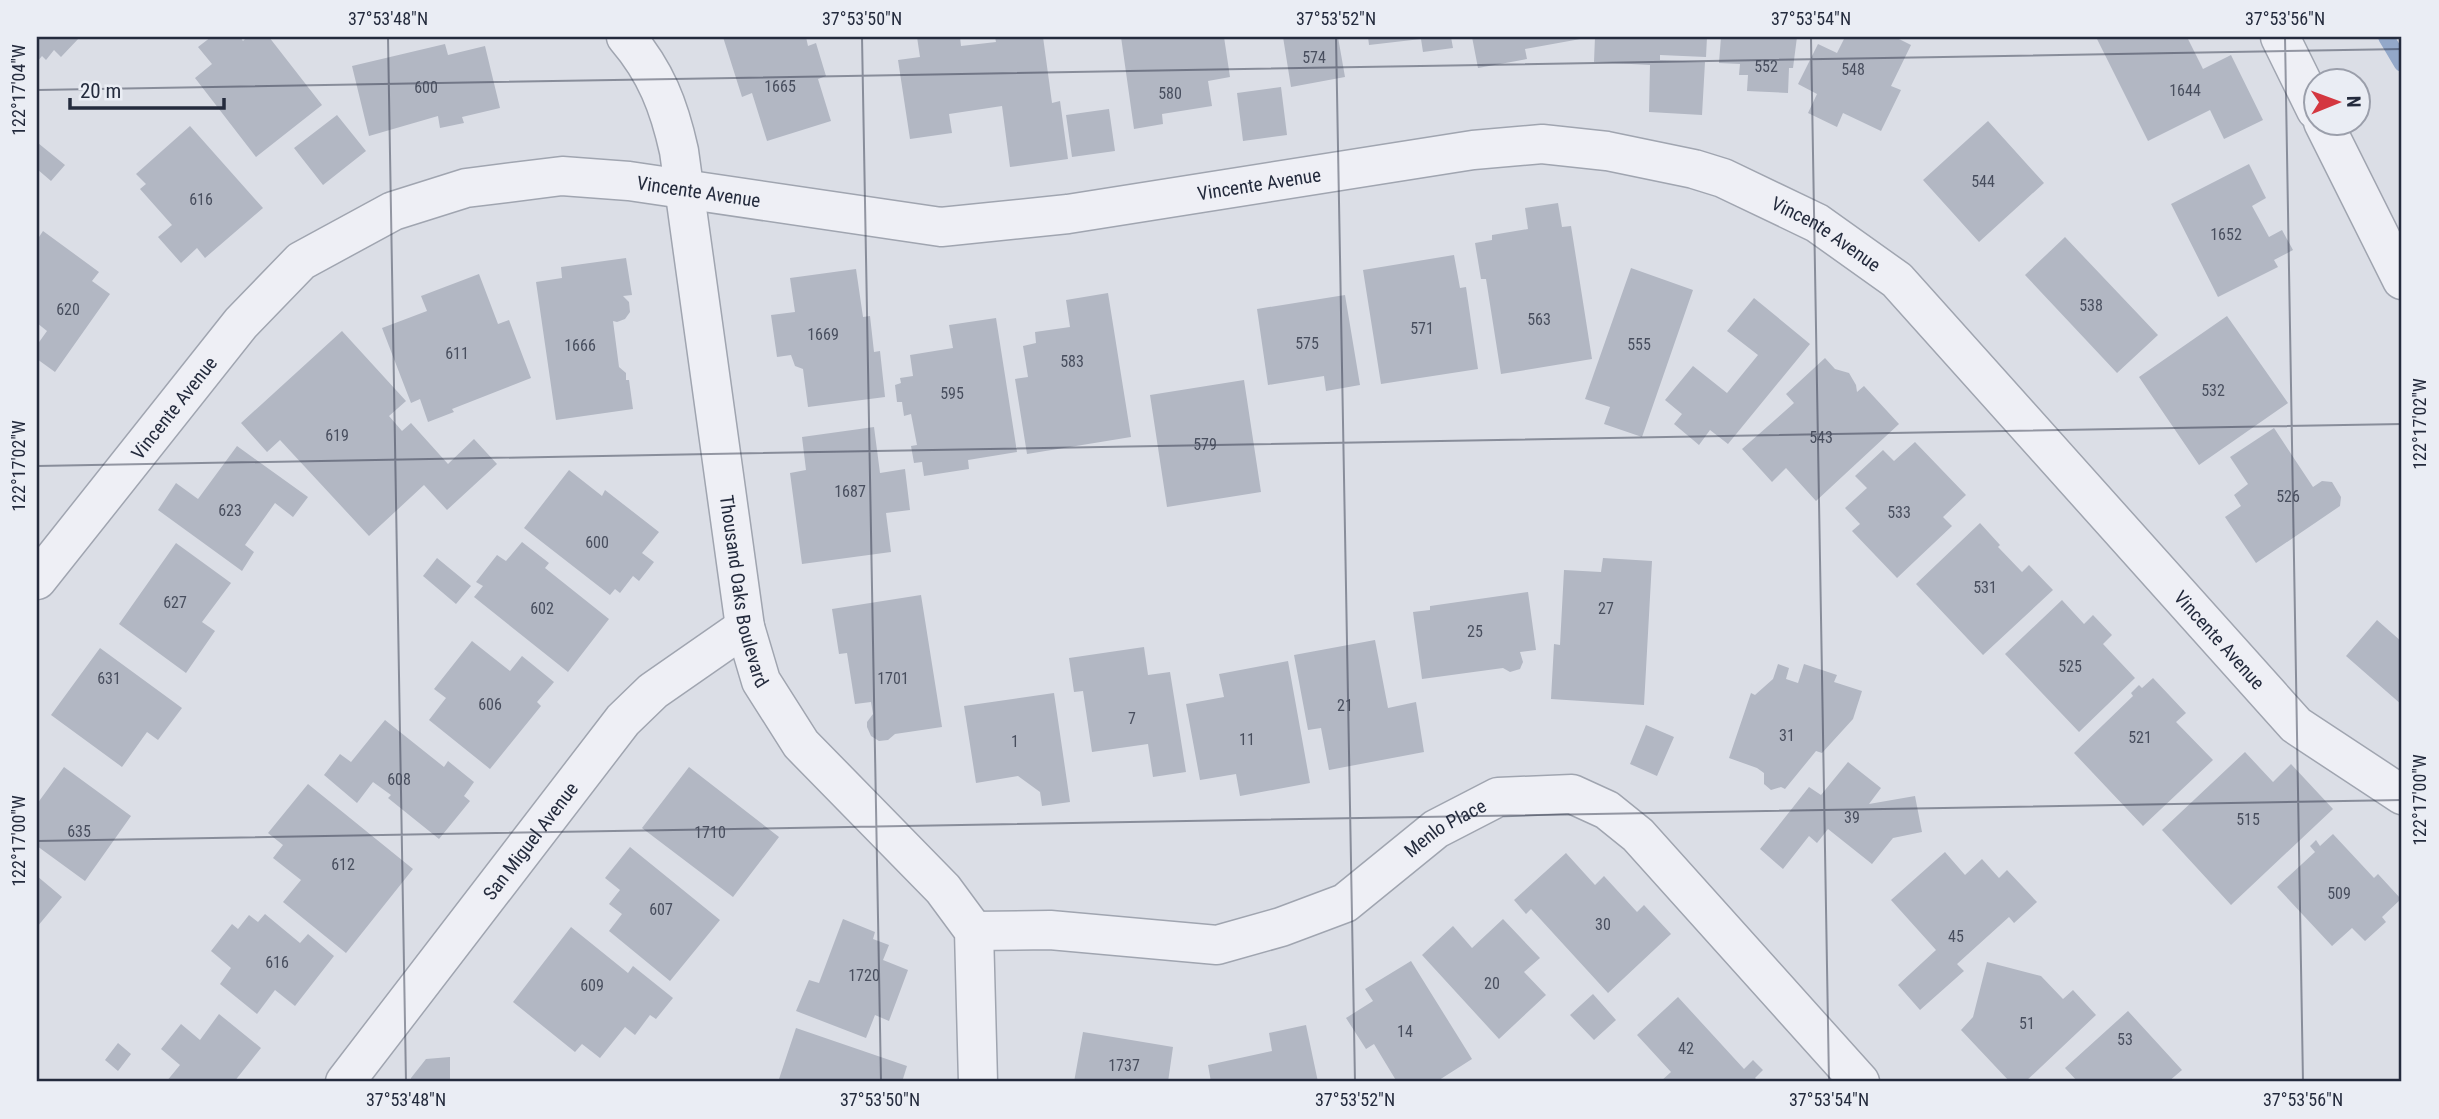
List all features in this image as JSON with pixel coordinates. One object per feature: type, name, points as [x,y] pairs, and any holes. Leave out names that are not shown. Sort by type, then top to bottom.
[{"type":"street","name":"Thousand Oaks Boulevard","points":[[626,37],[654,74],[671,112],[685,189],[745,627],[761,681],[801,744],[943,889],[974,931]]},
{"type":"street","points":[[2280,37],[2302,82]]},
{"type":"street","points":[[2330,136],[2402,280]]},
{"type":"street","name":"Vincente Avenue","points":[[37,580],[241,323],[301,261],[393,211],[466,188],[562,176],[629,181],[941,227],[1068,214],[1473,150],[1542,144],[1607,151],[1694,169],[1723,178],[1817,223],[1897,279],[2296,725],[2402,795]]},
{"type":"street","name":"San Miguel Avenue","points":[[345,1082],[623,720],[653,691],[745,627]]},
{"type":"street","name":"Menlo Place","points":[[974,931],[1050,930],[1217,945],[1281,927],[1345,902],[1436,829],[1498,797],[1572,794],[1607,810],[1638,835],[1860,1082]]},
{"type":"street","points":[[974,931],[978,1082]]},
{"type":"building","points":[[37,37],[80,37],[61,57],[54,50],[46,60],[42,56],[37,62]]},
{"type":"building","points":[[211,37],[240,37],[243,41],[247,37],[269,37],[322,105],[256,157],[195,78],[212,64],[198,47]]},
{"type":"building","points":[[723,37],[806,37],[808,46],[816,43],[826,76],[818,79],[831,121],[767,141],[752,93],[742,97]]},
{"type":"building","points":[[917,37],[960,37],[961,46],[996,42],[995,37],[1043,37],[1052,103],[1060,101],[1068,159],[1010,167],[1002,106],[949,114],[952,133],[910,139],[898,60],[920,57]]},
{"type":"building","points":[[1121,37],[1224,37],[1230,77],[1208,81],[1212,106],[1162,114],[1163,124],[1134,129]]},
{"type":"building","points":[[1283,37],[1338,37],[1345,77],[1291,87]]},
{"type":"building","points":[[1368,37],[1451,37],[1453,48],[1423,52],[1421,39],[1369,45]]},
{"type":"building","points":[[1472,37],[1586,38],[1525,49],[1527,59],[1478,68]]},
{"type":"building","points":[[1595,37],[1707,37],[1706,57],[1660,55],[1660,60],[1705,62],[1702,115],[1649,112],[1650,65],[1594,62]]},
{"type":"building","points":[[1721,37],[1797,37],[1793,68],[1789,68],[1788,93],[1747,91],[1748,75],[1739,75],[1740,64],[1719,63]]},
{"type":"building","points":[[1845,37],[1895,37],[1911,45],[1891,86],[1901,90],[1881,131],[1843,113],[1837,127],[1808,113],[1817,94],[1798,84],[1818,44],[1837,53]]},
{"type":"building","points":[[2096,37],[2187,37],[2203,69],[2231,55],[2263,120],[2224,139],[2210,110],[2148,141]]},
{"type":"building","points":[[445,44],[448,55],[485,46],[500,108],[462,117],[464,123],[440,128],[438,116],[369,136],[352,66]]},
{"type":"building","points":[[1281,87],[1287,135],[1243,141],[1237,93]]},
{"type":"building","points":[[1109,109],[1115,151],[1072,157],[1066,115]]},
{"type":"building","points":[[337,115],[366,151],[323,185],[294,148]]},
{"type":"building","points":[[1988,121],[2044,183],[1979,242],[1923,180]]},
{"type":"building","points":[[190,126],[263,208],[205,258],[197,248],[181,263],[158,237],[172,225],[140,189],[146,184],[136,174]]},
{"type":"building","points":[[38,143],[65,165],[51,181],[37,169]]},
{"type":"building","points":[[2249,164],[2266,198],[2252,206],[2269,237],[2282,230],[2293,250],[2274,260],[2278,267],[2218,297],[2171,204]]},
{"type":"building","points":[[1558,203],[1562,227],[1571,226],[1592,359],[1501,374],[1486,279],[1481,279],[1475,243],[1492,240],[1492,235],[1528,229],[1525,208]]},
{"type":"building","points":[[43,231],[99,272],[92,281],[110,294],[55,372],[37,359],[37,345],[47,331],[37,323],[37,240]]},
{"type":"building","points":[[2065,237],[2158,335],[2117,373],[2025,275]]},
{"type":"building","points":[[1454,255],[1460,288],[1466,287],[1478,369],[1381,384],[1363,270]]},
{"type":"building","points":[[626,258],[632,295],[623,296],[629,302],[630,312],[625,319],[613,321],[619,367],[626,373],[626,380],[629,380],[633,409],[556,420],[536,282],[562,278],[561,267]]},
{"type":"building","points":[[1631,268],[1693,290],[1642,437],[1604,424],[1610,407],[1585,399]]},
{"type":"building","points":[[856,269],[863,317],[870,316],[874,352],[880,351],[885,397],[808,407],[803,369],[795,366],[791,355],[777,357],[771,315],[795,312],[790,278]]},
{"type":"building","points":[[479,274],[498,324],[509,320],[531,378],[452,409],[454,412],[428,422],[420,399],[411,403],[382,328],[427,311],[421,296]]},
{"type":"building","points":[[1108,293],[1131,437],[1027,454],[1015,379],[1028,377],[1023,346],[1036,343],[1035,332],[1070,327],[1066,300]]},
{"type":"building","points":[[1345,295],[1360,385],[1326,391],[1324,376],[1268,385],[1257,309]]},
{"type":"building","points":[[1754,298],[1810,344],[1728,444],[1710,430],[1699,445],[1674,424],[1682,414],[1665,400],[1693,366],[1727,393],[1758,355],[1727,331]]},
{"type":"building","points":[[2227,316],[2288,403],[2199,465],[2139,377]]},
{"type":"building","points":[[996,318],[1017,452],[968,460],[969,469],[924,476],[922,462],[914,463],[911,446],[917,445],[911,414],[904,416],[902,402],[897,402],[895,385],[901,383],[900,378],[913,376],[910,355],[953,348],[949,325]]},
{"type":"building","points":[[342,331],[406,401],[389,416],[402,431],[411,423],[448,464],[474,439],[497,464],[447,510],[424,485],[369,536],[280,440],[267,452],[241,423]]},
{"type":"building","points":[[1825,358],[1835,369],[1849,373],[1857,392],[1864,386],[1899,424],[1816,501],[1786,468],[1772,482],[1742,449],[1794,403],[1786,394]]},
{"type":"building","points":[[1244,380],[1261,492],[1167,507],[1150,395]]},
{"type":"building","points":[[874,427],[880,473],[905,469],[910,510],[886,513],[891,552],[802,564],[790,473],[806,470],[802,437]]},
{"type":"building","points":[[2274,428],[2313,487],[2322,481],[2332,482],[2341,497],[2340,506],[2256,563],[2225,517],[2241,506],[2234,495],[2248,484],[2230,457]]},
{"type":"building","points":[[1915,442],[1966,495],[1943,517],[1952,526],[1897,578],[1852,531],[1860,524],[1845,508],[1867,488],[1855,476],[1883,450],[1894,461]]},
{"type":"building","points":[[237,446],[308,497],[293,517],[275,503],[245,545],[254,552],[242,571],[158,510],[176,483],[198,499]]},
{"type":"building","points":[[569,470],[602,496],[605,490],[659,532],[642,553],[654,562],[639,581],[633,576],[620,593],[615,589],[610,595],[524,528]]},
{"type":"building","points":[[1980,523],[2022,572],[2029,565],[2053,590],[1983,655],[1916,584]]},
{"type":"building","points":[[522,542],[549,563],[545,568],[609,619],[568,672],[474,597],[483,586],[476,582],[497,555],[506,561]]},
{"type":"building","points":[[176,543],[231,583],[202,622],[215,631],[186,673],[119,624]]},
{"type":"building","points":[[437,558],[471,586],[456,604],[423,576]]},
{"type":"building","points":[[1603,558],[1652,561],[1644,705],[1551,699],[1554,644],[1560,645],[1564,570],[1601,572]]},
{"type":"building","points":[[1528,592],[1536,650],[1520,652],[1523,662],[1520,669],[1510,672],[1503,668],[1422,679],[1413,612],[1430,610],[1430,606]]},
{"type":"building","points":[[921,595],[942,727],[895,734],[888,740],[879,741],[871,736],[867,727],[873,714],[871,702],[855,704],[847,653],[839,654],[832,609]]},
{"type":"building","points":[[2062,600],[2084,624],[2093,615],[2112,635],[2103,644],[2135,678],[2079,732],[2005,654]]},
{"type":"building","points":[[2377,620],[2402,642],[2402,705],[2346,656]]},
{"type":"building","points":[[1375,640],[1388,708],[1416,702],[1424,752],[1329,770],[1321,728],[1308,730],[1294,655]]},
{"type":"building","points":[[472,641],[510,671],[522,656],[554,682],[537,702],[541,706],[490,769],[429,720],[446,698],[434,689]]},
{"type":"building","points":[[1144,647],[1148,675],[1170,672],[1186,772],[1153,777],[1148,744],[1092,752],[1083,691],[1074,692],[1069,658]]},
{"type":"building","points":[[100,648],[182,708],[158,740],[147,732],[122,767],[51,715]]},
{"type":"building","points":[[1288,661],[1310,783],[1240,796],[1236,774],[1200,780],[1186,704],[1224,697],[1219,674]]},
{"type":"building","points":[[1778,664],[1789,668],[1786,679],[1798,683],[1804,664],[1837,675],[1834,682],[1862,691],[1853,719],[1822,753],[1816,751],[1785,789],[1781,787],[1771,790],[1764,784],[1764,773],[1729,758],[1751,693],[1755,695],[1773,679]]},
{"type":"building","points":[[2153,678],[2186,713],[2176,722],[2213,760],[2143,826],[2074,753],[2133,696],[2131,693],[2139,685],[2142,688]]},
{"type":"building","points":[[1054,693],[1070,802],[1042,806],[1040,792],[1018,776],[976,783],[964,706]]},
{"type":"building","points":[[385,720],[444,767],[448,761],[474,782],[464,796],[470,801],[439,839],[388,798],[391,795],[373,782],[357,803],[324,775],[340,754],[351,762]]},
{"type":"building","points":[[1646,725],[1674,737],[1657,776],[1630,764]]},
{"type":"building","points":[[2245,752],[2273,782],[2291,764],[2333,809],[2231,905],[2162,830]]},
{"type":"building","points":[[1848,762],[1881,788],[1869,804],[1915,796],[1922,832],[1893,838],[1872,864],[1828,829],[1817,843],[1809,836],[1783,869],[1760,849],[1809,787],[1821,795]]},
{"type":"building","points":[[64,767],[131,816],[85,881],[37,846],[37,804]]},
{"type":"building","points":[[689,767],[779,837],[733,897],[642,828]]},
{"type":"building","points":[[308,784],[413,869],[346,953],[283,902],[301,880],[273,858],[283,845],[268,833]]},
{"type":"building","points":[[2333,834],[2374,878],[2378,874],[2401,899],[2382,917],[2386,922],[2365,941],[2352,928],[2332,946],[2277,887],[2315,852],[2310,846],[2316,840],[2320,846]]},
{"type":"building","points":[[630,847],[720,920],[670,981],[609,931],[622,914],[609,904],[620,890],[605,878]]},
{"type":"building","points":[[1945,852],[1965,875],[1982,859],[1999,878],[2007,870],[2037,902],[2014,923],[2009,917],[1957,964],[1964,971],[1920,1010],[1898,985],[1936,950],[1891,900]]},
{"type":"building","points":[[1566,853],[1595,885],[1604,876],[1637,912],[1644,905],[1671,934],[1608,993],[1531,909],[1526,914],[1514,900]]},
{"type":"building","points":[[37,876],[62,897],[37,927]]},
{"type":"building","points":[[265,914],[300,943],[308,934],[334,956],[295,1006],[275,990],[257,1014],[220,984],[231,968],[211,951],[232,924],[238,929],[249,915],[258,922]]},
{"type":"building","points":[[843,919],[875,932],[873,939],[889,945],[883,960],[908,970],[889,1021],[875,1015],[866,1038],[796,1011],[809,980],[819,983]]},
{"type":"building","points":[[1503,919],[1540,958],[1524,972],[1546,995],[1499,1039],[1422,955],[1453,926],[1472,948]]},
{"type":"building","points":[[571,927],[628,973],[633,966],[673,998],[656,1019],[650,1015],[635,1035],[625,1027],[600,1058],[582,1044],[575,1052],[513,1002]]},
{"type":"building","points":[[1411,961],[1472,1059],[1436,1082],[1397,1082],[1374,1044],[1366,1049],[1346,1018],[1373,1001],[1365,989]]},
{"type":"building","points":[[1987,962],[2041,976],[2063,999],[2073,990],[2096,1015],[2025,1082],[2010,1082],[1961,1030],[1973,1017]]},
{"type":"building","points":[[1593,994],[1616,1020],[1594,1040],[1570,1015]]},
{"type":"building","points":[[1678,997],[1744,1069],[1753,1060],[1763,1070],[1755,1078],[1759,1082],[1660,1082],[1671,1072],[1637,1035]]},
{"type":"building","points":[[2128,1011],[2182,1070],[2168,1082],[2078,1082],[2065,1068]]},
{"type":"building","points":[[219,1014],[261,1048],[234,1082],[166,1082],[180,1065],[161,1049],[181,1024],[200,1040]]},
{"type":"building","points":[[1306,1025],[1318,1082],[1211,1082],[1208,1065],[1272,1051],[1269,1033]]},
{"type":"building","points":[[796,1028],[907,1066],[902,1082],[778,1082]]},
{"type":"building","points":[[1083,1032],[1173,1047],[1168,1082],[1074,1082]]},
{"type":"building","points":[[118,1043],[131,1054],[118,1071],[105,1060]]},
{"type":"building","points":[[450,1057],[450,1082],[411,1082],[411,1078],[426,1059]]},
{"type":"waterway","points":[[2386,37],[2402,64]]}]
